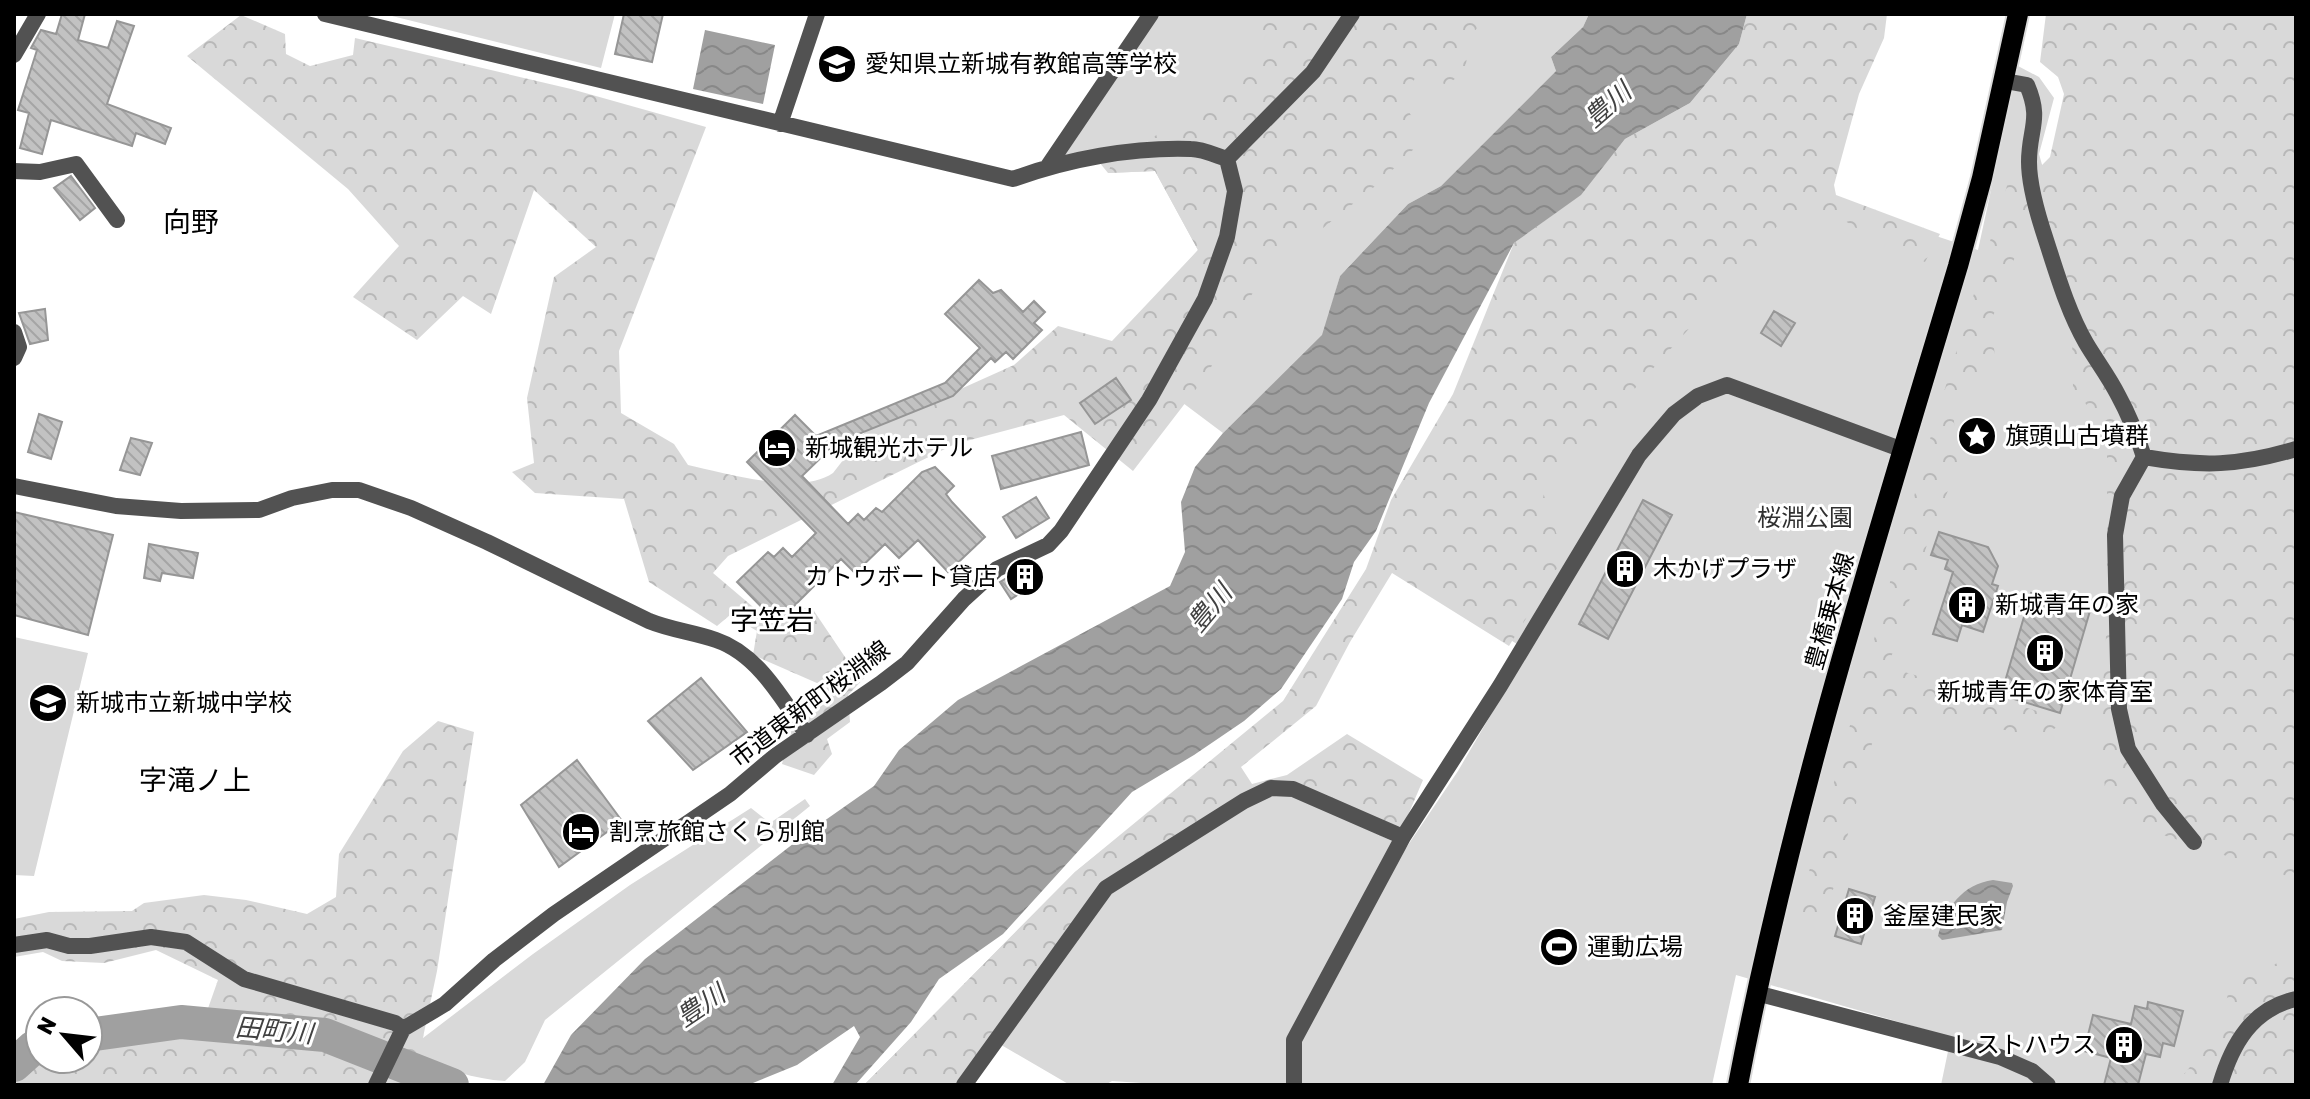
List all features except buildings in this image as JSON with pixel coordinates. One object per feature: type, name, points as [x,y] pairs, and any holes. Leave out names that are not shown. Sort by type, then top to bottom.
[{"type":"main road","name":"豊橋乗本線","points":[[1738,1085],[1756,993],[1799,812],[1958,266],[2005,81],[2018,14]]},
{"type":"street","points":[[14,55],[38,14]]},
{"type":"street","points":[[325,14],[1013,179],[1048,166],[1095,157],[1194,149],[1227,159],[1313,72],[1352,14]]},
{"type":"street","points":[[780,124],[817,14]]},
{"type":"street","points":[[1048,166],[1151,14]]},
{"type":"street","points":[[2005,81],[2027,85],[2034,101],[2036,116],[2030,138],[2028,166],[2046,239],[2073,317],[2117,392],[2134,426],[2144,457],[2122,496],[2115,535],[2119,709],[2128,749],[2163,804],[2194,842]]},
{"type":"street","name":"市道東新町桜淵線","points":[[403,1029],[445,1004],[494,960],[554,914],[730,794],[907,663],[964,599],[997,569],[1048,545],[1061,531],[1149,400],[1205,299],[1227,237],[1235,191],[1227,159]]},
{"type":"street","points":[[14,171],[40,172],[76,164],[117,220]]},
{"type":"street","points":[[14,332],[19,347],[14,358]]},
{"type":"street","points":[[1294,1085],[1294,1040],[1403,837],[1500,686],[1639,455],[1674,414],[1698,396],[1727,385],[1903,450]]},
{"type":"street","points":[[2144,457],[2208,466],[2267,458],[2296,449]]},
{"type":"street","points":[[14,486],[116,506],[181,511],[259,510],[292,498],[332,490],[359,490],[411,508],[487,542],[669,629],[717,640],[740,654],[764,675],[807,735]]},
{"type":"street","points":[[964,1085],[1106,888],[1244,801],[1271,788],[1293,789],[1403,837]]},
{"type":"street","points":[[14,945],[47,940],[69,946],[90,946],[151,937],[186,942],[244,979],[380,1018],[403,1029],[379,1077]]},
{"type":"street","points":[[1756,993],[2000,1057],[2032,1071],[2048,1085]]},
{"type":"street","points":[[2220,1085],[2237,1045],[2254,1019],[2276,1004],[2296,999]]},
{"type":"green space","points":[[384,14],[615,14],[601,68]]},
{"type":"green space","points":[[1157,14],[1589,14],[1583,27],[1551,57],[1556,71],[1441,186],[1408,204],[1340,276],[1323,335],[1223,433],[1163,388],[1116,343],[1198,250],[1155,171],[1108,173],[1095,157],[1056,160]]},
{"type":"green space","points":[[1259,14],[1490,14],[1470,36],[1465,71],[1447,85],[1418,73],[1402,101],[1414,120],[1418,145],[1379,183],[1323,228],[1286,234],[1206,376],[1133,471],[1064,415],[955,444],[728,556],[713,573],[759,612],[812,608],[847,660],[873,669],[848,695],[850,722],[827,739],[832,754],[814,775],[782,764],[792,727],[826,687],[753,655],[757,631],[730,615],[717,626],[649,582],[624,499],[535,493],[512,472],[534,463],[527,398],[554,277],[596,247],[534,190],[491,314],[463,296],[417,340],[353,297],[399,246],[348,189],[187,56],[241,15],[285,34],[286,54],[310,66],[353,55],[355,38],[571,89],[706,127],[619,351],[621,413],[674,444],[688,465],[762,481],[802,483],[833,473],[865,432],[1014,365],[1058,326],[1112,341],[1198,250],[1155,171],[1108,173],[1119,144],[1155,136],[1263,62]]},
{"type":"green space","points":[[1747,14],[1887,14],[1884,38],[1859,94],[1834,185],[1836,195],[1940,234],[1925,262],[1889,249],[1831,212],[1788,210],[1762,248],[1572,458],[1539,480],[1564,557],[1509,646],[1392,573],[1316,706],[1241,767],[1252,784],[1287,775],[1347,734],[1423,780],[1403,827],[1390,833],[1293,786],[1261,789],[1195,822],[1103,882],[954,1085],[864,1085],[1075,872],[1283,701],[1366,569],[1391,500],[1453,394],[1514,243],[1580,195],[1625,139],[1690,103],[1739,44]]},
{"type":"green space","points":[[2046,14],[2296,14],[2296,879],[2139,827],[2105,789],[2100,731],[2107,621],[2107,454],[2085,402],[2073,388],[2072,336],[2077,305],[2051,233],[2021,238],[1990,323],[1998,374],[1976,380],[1958,398],[1954,417],[1957,469],[1932,529],[1890,661],[1901,671],[2054,716],[2058,726],[2042,738],[1949,718],[1880,714],[1826,916],[1803,932],[1796,918],[1936,418],[2010,176],[2017,170],[2039,168],[2050,157],[2064,94],[2058,77],[2040,62]]},
{"type":"green space","name":"桜淵公園","points":[[2018,66],[2039,77],[2054,98],[2039,154],[2082,306],[2296,845],[2296,992],[2211,1085],[1941,1085],[1951,1037],[1736,975],[1712,1085],[1171,1085],[1112,1081],[1105,1085],[1070,1085],[991,1039],[957,1085],[864,1085],[1075,872],[1196,775],[1271,791],[1292,792],[1406,848],[1458,771],[1528,651],[1390,564],[1768,180],[1978,250]]},
{"type":"green space","points":[[14,637],[88,653],[34,876],[14,875]]},
{"type":"green space","points":[[438,721],[474,732],[437,971],[413,1085],[14,1085],[14,1069],[24,1063],[24,1075],[104,1075],[104,1030],[134,1019],[206,1014],[218,980],[156,950],[104,963],[62,961],[43,952],[14,957],[14,919],[49,912],[132,911],[144,903],[204,895],[246,900],[307,914],[336,897],[339,854],[403,751]]},
{"type":"green space","points":[[805,799],[810,806],[545,1020],[525,1062],[505,1081],[460,1073],[416,1057],[413,1039],[423,1038],[630,885],[751,808],[770,823]]},
{"type":"green space","points":[[2296,956],[2296,1085],[2175,1085],[2219,1032],[2231,981]]},
{"type":"water","name":"豊川","points":[[1589,14],[1747,14],[1739,44],[1690,103],[1625,139],[1581,195],[1514,243],[1429,403],[1376,531],[1354,562],[1342,599],[1281,689],[1244,721],[1132,792],[1003,934],[939,979],[911,1022],[855,1085],[832,1085],[860,1037],[854,1026],[797,1065],[748,1085],[543,1085],[571,1035],[645,959],[807,833],[874,786],[899,750],[958,700],[1170,586],[1185,552],[1181,502],[1195,467],[1223,433],[1322,335],[1340,276],[1408,204],[1441,186],[1556,71],[1551,57],[1583,27]]},
{"type":"water","points":[[705,30],[775,45],[763,104],[693,89]]},
{"type":"water","points":[[1993,880],[2012,883],[2013,886],[2002,930],[1942,940],[1938,936],[1941,926],[1957,899],[1973,886]]},
{"type":"waterway","name":"田町川","points":[[104,1033],[181,1022],[325,1035],[452,1085]]},
{"type":"waterway","name":"田町川","points":[[14,1065],[24,1056]]},
{"type":"place","name":"愛知県立新城有教館高等学校","points":[[837,64]]},
{"type":"place","name":"旗頭山古墳群","points":[[1977,436]]},
{"type":"place","name":"新城観光ホテル","points":[[777,448]]},
{"type":"place","name":"木かげプラザ","points":[[1625,569]]},
{"type":"place","name":"カトウボート貸店","points":[[1025,577]]},
{"type":"place","name":"新城青年の家","points":[[1967,605]]},
{"type":"place","name":"新城青年の家体育室","points":[[2045,653]]},
{"type":"place","name":"新城市立新城中学校","points":[[48,703]]},
{"type":"place","name":"割烹旅館さくら別館","points":[[581,832]]},
{"type":"place","name":"釜屋建民家","points":[[1855,916]]},
{"type":"place","name":"運動広場","points":[[1559,947]]},
{"type":"place","name":"レストハウス","points":[[2124,1045]]},
{"type":"district","name":"向野","points":[[191,222]]},
{"type":"district","name":"字笠岩","points":[[772,620]]},
{"type":"district","name":"字滝ノ上","points":[[195,780]]}]
